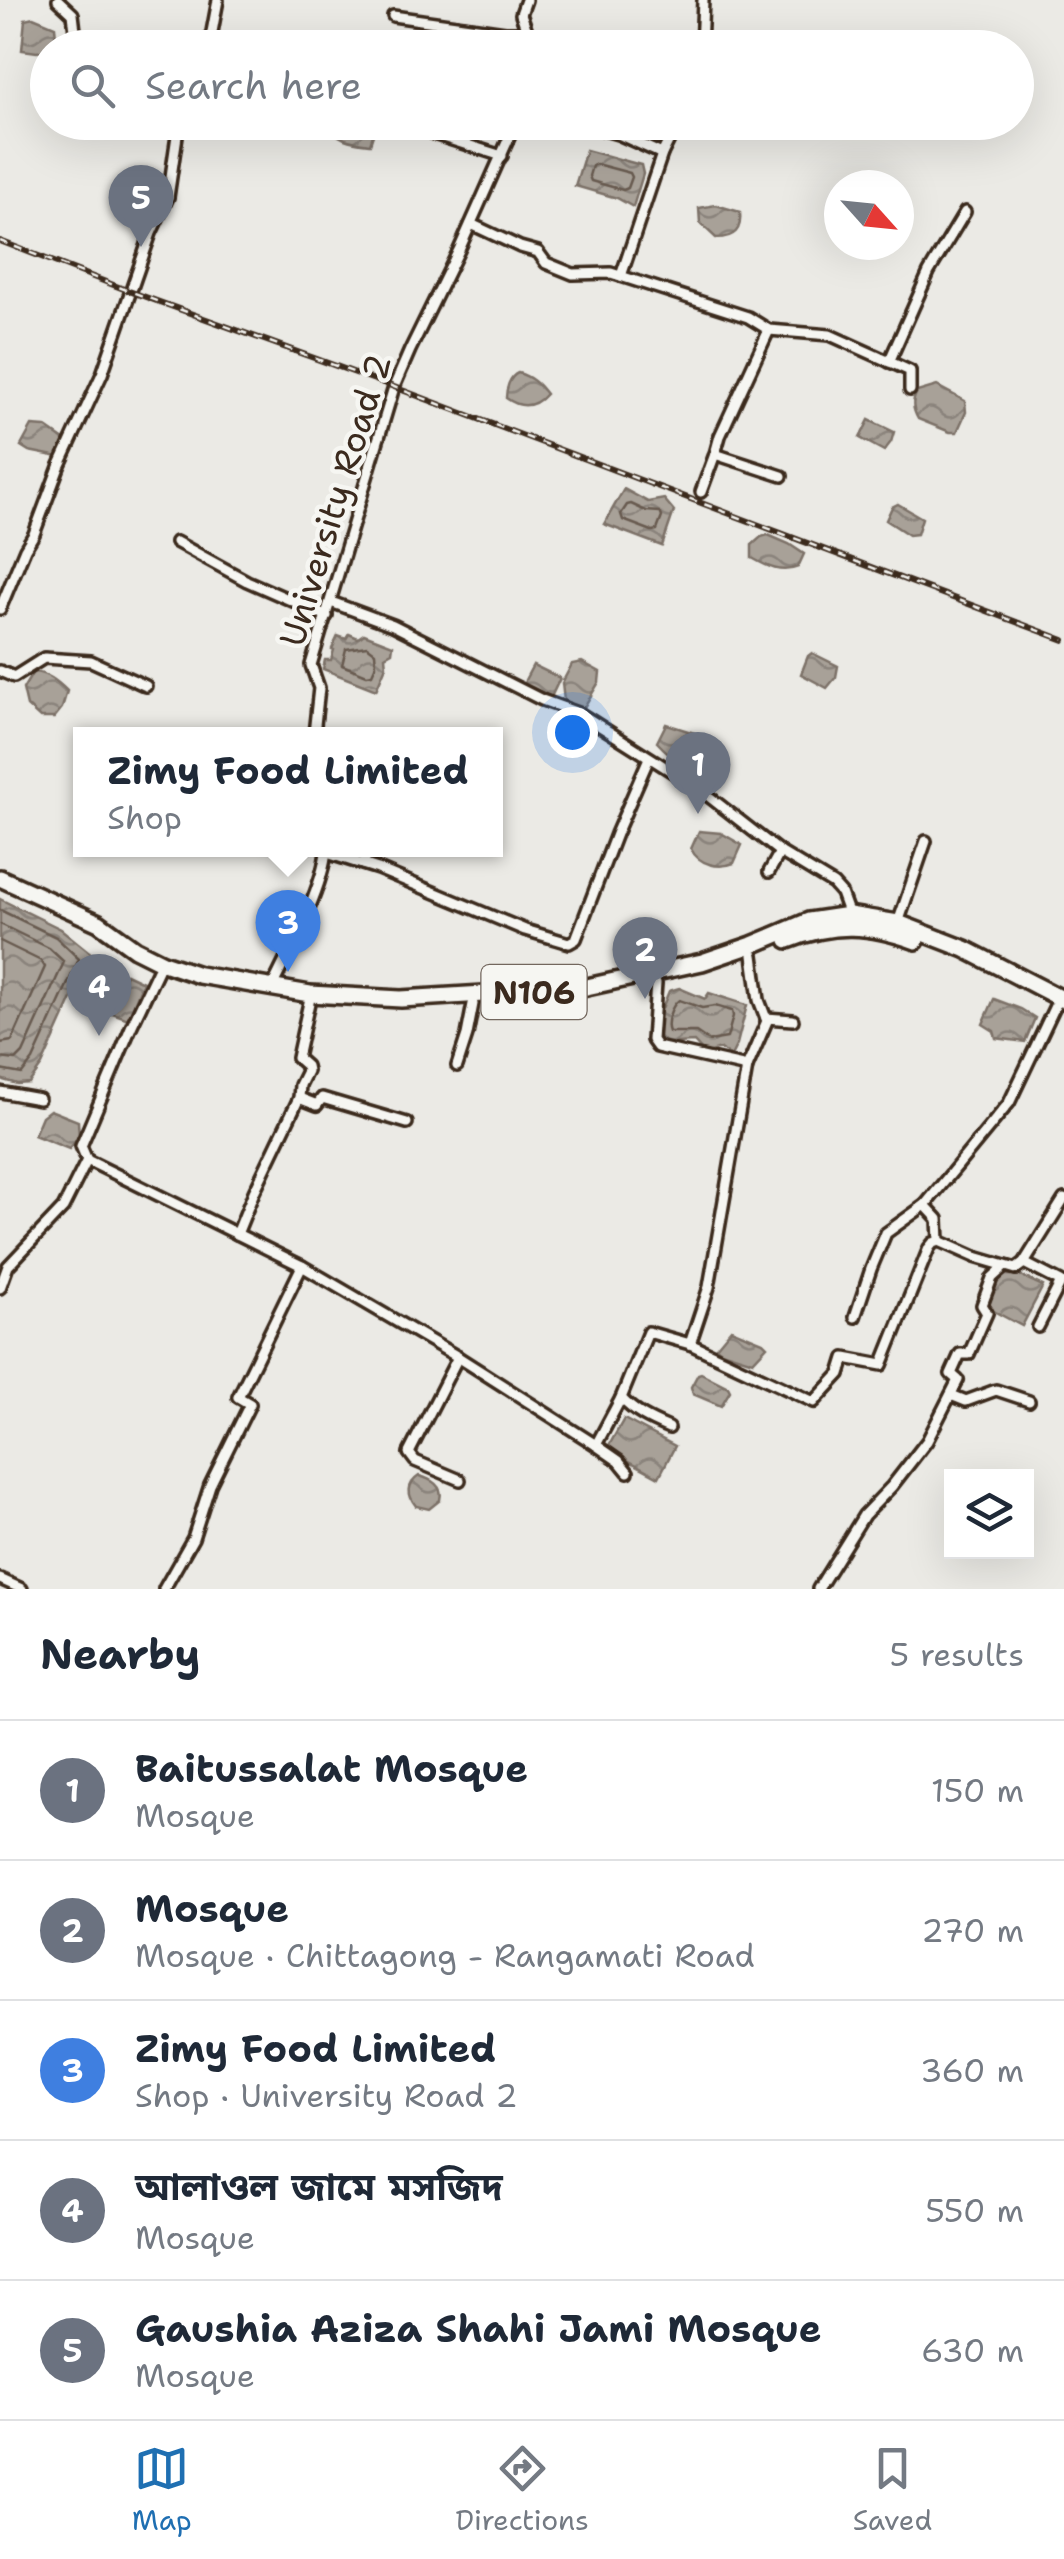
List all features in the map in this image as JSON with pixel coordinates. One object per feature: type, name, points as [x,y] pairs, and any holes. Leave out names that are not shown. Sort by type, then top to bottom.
[{"type":"highway","name":"N106","points":[[0,881],[99,923],[135,949],[164,963],[199,975],[310,994],[401,999],[582,988],[702,962],[809,921],[849,915],[898,923],[965,949],[1061,1005]]},
{"type":"highway","name":"N106","points":[[0,881],[82,923],[158,970],[200,983],[310,998],[385,1006],[574,998],[692,976],[821,928],[842,926],[876,929],[934,947],[1061,1005]]},
{"type":"street","points":[[58,0],[74,14],[75,30]]},
{"type":"street","points":[[212,30],[218,0]]},
{"type":"street","points":[[526,0],[521,14],[526,30]]},
{"type":"street","points":[[702,30],[703,0]]},
{"type":"street","points":[[393,16],[491,30]]},
{"type":"street","points":[[0,608],[102,374],[151,233],[168,197],[176,140]]},
{"type":"street","points":[[452,140],[502,156]]},
{"type":"street","name":"University Road 2","points":[[315,727],[319,688],[311,665],[394,387],[509,140]]},
{"type":"street","points":[[631,140],[662,154]]},
{"type":"street","points":[[621,276],[669,140]]},
{"type":"street","points":[[889,362],[929,272],[965,212]]},
{"type":"street","points":[[471,224],[538,252],[546,263],[572,274],[612,273],[748,317],[769,330],[830,335],[910,371],[910,390]]},
{"type":"street","points":[[701,492],[728,418],[769,330]]},
{"type":"street","points":[[715,454],[782,476]]},
{"type":"street","points":[[176,542],[248,581],[327,616]]},
{"type":"street","points":[[330,602],[393,626],[542,700],[581,714],[698,788],[780,852],[833,884],[849,915]]},
{"type":"street","points":[[0,671],[14,677],[44,658],[91,661],[146,686]]},
{"type":"street","points":[[341,857],[569,944],[576,939],[649,758]]},
{"type":"street","points":[[898,923],[926,841]]},
{"type":"street","points":[[770,872],[780,852]]},
{"type":"street","points":[[272,987],[296,939],[325,857]]},
{"type":"street","points":[[363,864],[366,857]]},
{"type":"street","points":[[690,1344],[708,1287],[747,1066],[766,1018],[759,1000],[753,955]]},
{"type":"street","points":[[158,970],[81,1146],[88,1160],[302,1266],[458,1357],[596,1445],[628,1472]]},
{"type":"street","points":[[656,984],[652,1040],[655,1046],[747,1066]]},
{"type":"street","points":[[237,1234],[308,1071],[297,1058],[310,998]]},
{"type":"street","points":[[457,1066],[473,1004]]},
{"type":"street","points":[[855,1317],[886,1233],[925,1205],[1009,1103],[1061,1005]]},
{"type":"street","points":[[766,1018],[793,1020]]},
{"type":"street","points":[[0,1092],[39,1099]]},
{"type":"street","points":[[299,1098],[317,1105],[322,1098],[406,1123]]},
{"type":"street","points":[[0,1288],[8,1266],[63,1208],[88,1160]]},
{"type":"street","points":[[939,1241],[1016,1269],[1024,1264],[1064,1199]]},
{"type":"street","points":[[925,1205],[938,1219],[939,1241]]},
{"type":"street","points":[[596,1445],[621,1398],[648,1332],[690,1344],[814,1402],[840,1374],[846,1358],[882,1365],[929,1248],[939,1241]]},
{"type":"street","points":[[1024,1264],[1062,1282],[1038,1327]]},
{"type":"street","points":[[164,1589],[193,1538],[210,1485],[250,1404],[238,1397],[302,1266]]},
{"type":"street","points":[[818,1589],[864,1516],[928,1441],[958,1380],[951,1374],[960,1354],[969,1354],[987,1313],[982,1305],[992,1278],[1004,1267]]},
{"type":"street","points":[[458,1357],[410,1453],[415,1460],[460,1480]]},
{"type":"street","points":[[951,1395],[966,1401],[996,1390],[1029,1400]]},
{"type":"street","points":[[621,1398],[644,1417],[670,1428]]},
{"type":"street","points":[[0,1580],[22,1589]]},
{"type":"water","points":[[33,17],[55,26],[55,30],[30,30],[30,51],[22,50],[25,19]]},
{"type":"water","points":[[586,150],[641,165],[643,174],[633,207],[617,198],[575,186]]},
{"type":"water","points":[[716,205],[740,212],[740,224],[732,235],[716,238],[700,223],[699,208]]},
{"type":"water","points":[[518,373],[534,381],[546,394],[527,405],[506,398],[512,377]]},
{"type":"water","points":[[937,386],[965,401],[966,412],[957,432],[916,416],[913,403],[917,392]]},
{"type":"water","points":[[869,420],[894,432],[884,451],[860,438]]},
{"type":"water","points":[[32,426],[45,427],[64,440],[59,457],[21,446]]},
{"type":"water","points":[[624,489],[648,502],[664,499],[674,511],[662,546],[604,524]]},
{"type":"water","points":[[898,504],[922,518],[917,534],[909,535],[886,520]]},
{"type":"water","points":[[768,535],[804,554],[798,567],[780,570],[752,558],[752,545]]},
{"type":"water","points":[[349,634],[358,638],[364,634],[393,645],[392,652],[385,656],[386,666],[376,690],[323,669],[325,660],[331,660],[338,636],[346,639]]},
{"type":"water","points":[[812,653],[838,666],[836,677],[827,688],[801,674]]},
{"type":"water","points":[[582,662],[600,672],[599,682],[583,709],[564,701],[562,683],[572,664]]},
{"type":"water","points":[[533,665],[560,678],[551,697],[525,685]]},
{"type":"water","points":[[33,672],[52,678],[67,691],[54,718],[40,718],[27,706],[23,689]]},
{"type":"water","points":[[666,724],[698,734],[706,743],[702,764],[677,759],[657,742]]},
{"type":"water","points":[[699,831],[721,833],[742,845],[734,863],[716,865],[699,859],[691,849]]},
{"type":"water","points":[[0,899],[61,929],[92,954],[42,1065],[29,1083],[0,1079]]},
{"type":"water","points":[[126,974],[143,982],[128,1019],[110,1012]]},
{"type":"water","points":[[679,988],[705,999],[709,993],[747,1005],[731,1056],[720,1049],[705,1054],[694,1042],[658,1044],[656,1023],[669,991]]},
{"type":"water","points":[[994,999],[1035,1018],[1025,1042],[996,1038],[994,1031],[983,1024]]},
{"type":"water","points":[[50,1110],[78,1121],[79,1137],[69,1149],[34,1135],[42,1116]]},
{"type":"water","points":[[1001,1275],[1019,1275],[1043,1286],[1022,1326],[986,1307]]},
{"type":"water","points":[[731,1329],[767,1346],[753,1361],[721,1351],[716,1347]]},
{"type":"water","points":[[701,1373],[728,1387],[730,1391],[721,1406],[693,1394],[691,1387]]},
{"type":"water","points":[[624,1419],[675,1446],[659,1477],[607,1449]]},
{"type":"water","points":[[419,1476],[432,1481],[440,1491],[440,1500],[429,1509],[416,1506],[411,1498],[410,1486]]},
{"type":"railway","points":[[0,241],[1064,640]]},
{"type":"place","name":"Gaushia Aziza Shahi Jami Mosque","points":[[141,247]]},
{"type":"place","name":"Baitussalat Mosque","points":[[698,814]]},
{"type":"place","name":"Zimy Food Limited","points":[[288,972]]},
{"type":"place","name":"Mosque","points":[[645,999]]},
{"type":"place","name":"আলাওল জামে মসজিদ","points":[[99,1036]]}]
